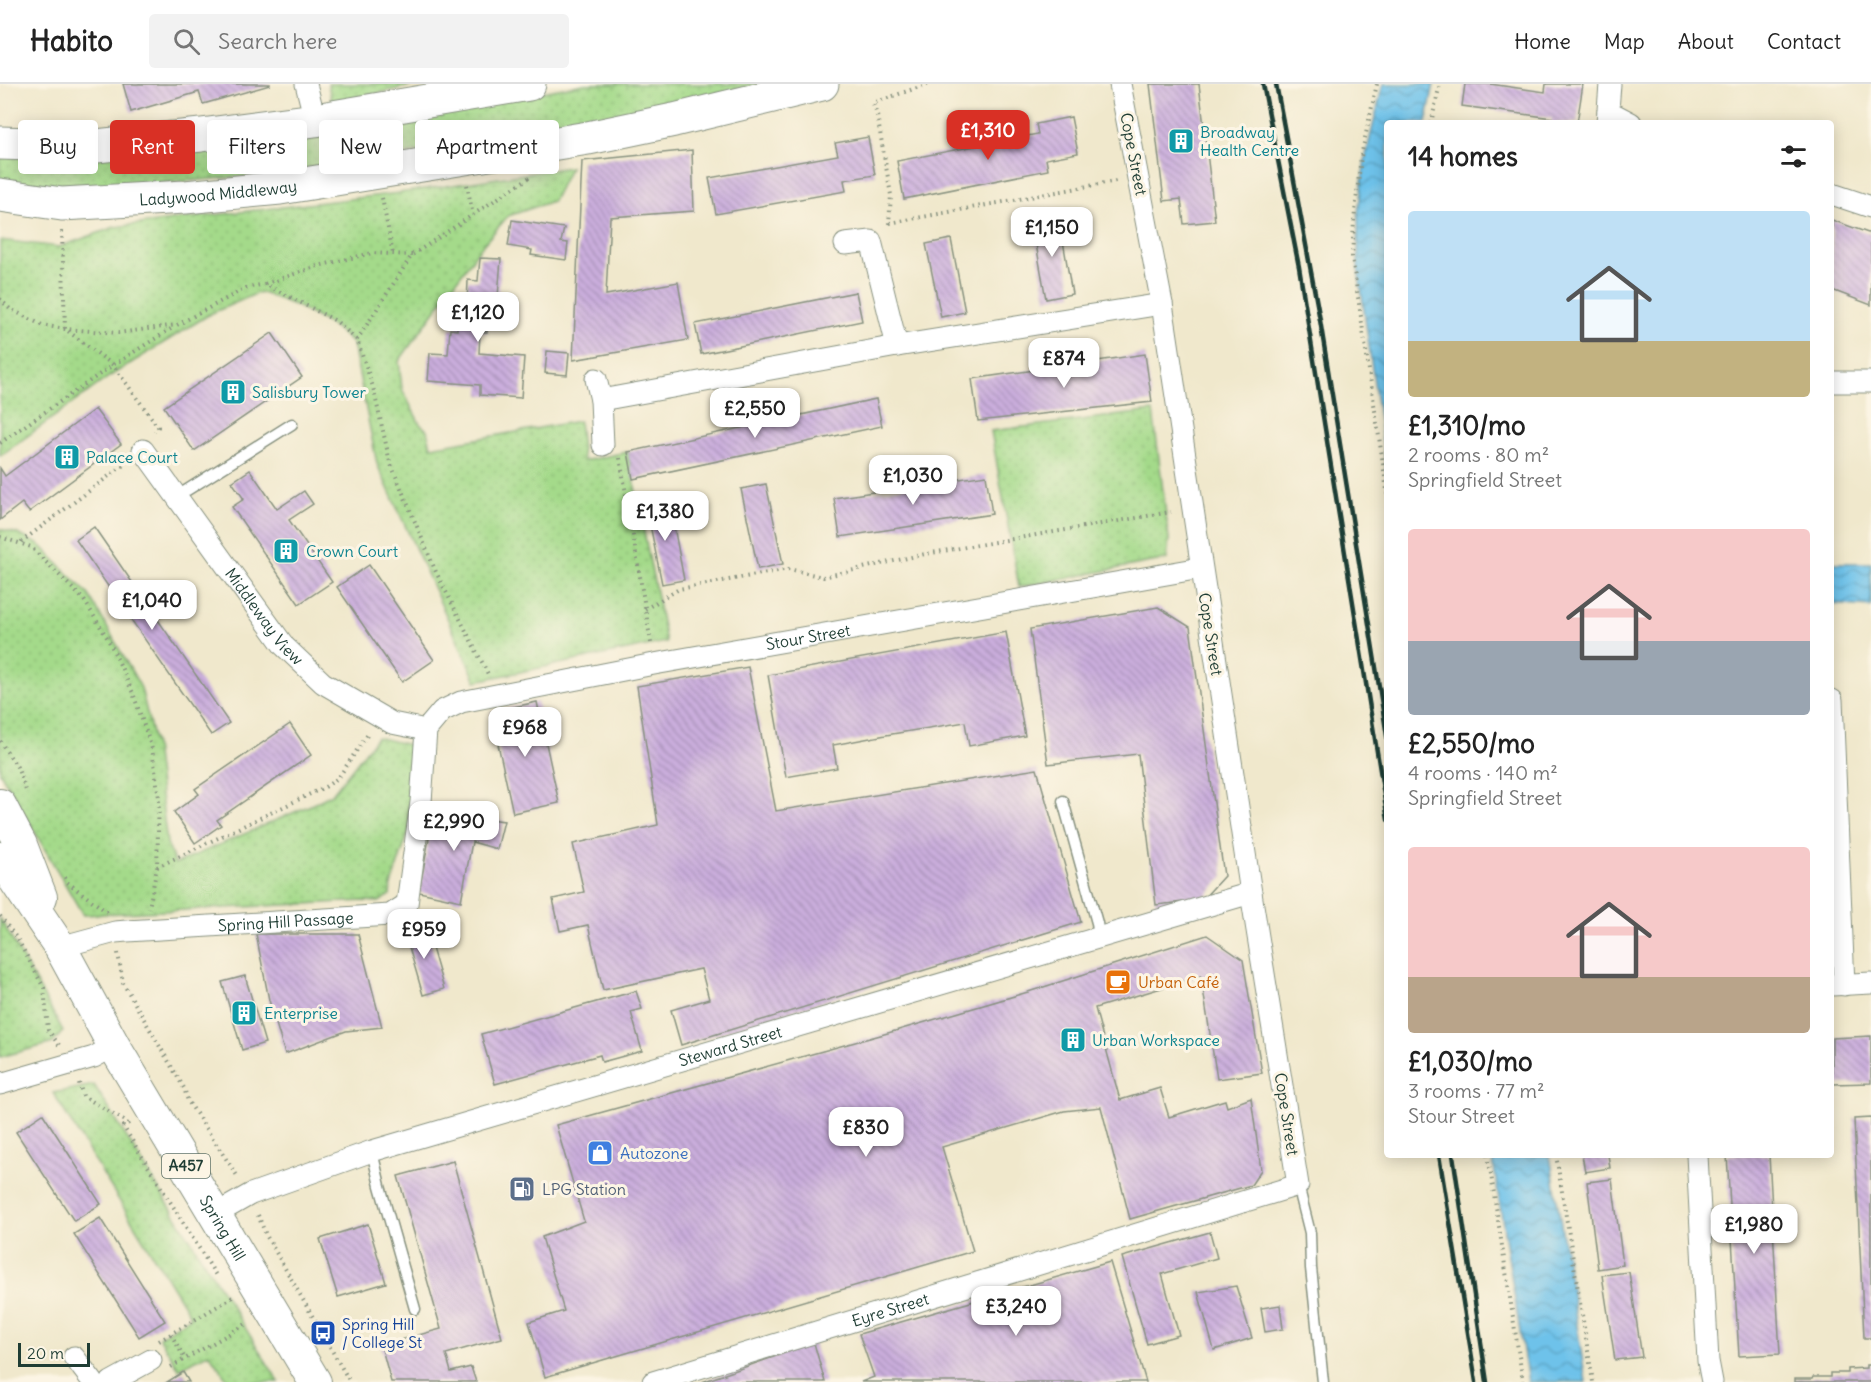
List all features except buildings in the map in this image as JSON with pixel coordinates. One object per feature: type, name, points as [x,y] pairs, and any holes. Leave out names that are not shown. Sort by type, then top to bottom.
[{"type":"highway","points":[[0,143],[96,146],[201,135],[315,120],[529,84]]},
{"type":"highway","name":"Ladywood Middleway","points":[[403,169],[588,138],[822,84]]},
{"type":"highway","name":"Ladywood Middleway","points":[[0,195],[62,204],[185,197],[280,188],[371,174]]},
{"type":"main road","name":"Spring Hill","points":[[0,805],[21,845],[60,947]]},
{"type":"main road","name":"Spring Hill","points":[[0,858],[60,947],[114,1046],[315,1382]]},
{"type":"street","points":[[306,84],[315,120]]},
{"type":"street","name":"Cope Street","points":[[1120,84],[1162,304],[1251,893],[1298,1185]]},
{"type":"street","points":[[1607,117],[1610,84]]},
{"type":"street","points":[[1834,195],[1871,207]]},
{"type":"street","points":[[845,244],[871,241],[897,346]]},
{"type":"street","points":[[603,445],[598,389],[897,346],[1162,304]]},
{"type":"street","points":[[1834,382],[1871,382]]},
{"type":"street","name":"Middleway View","points":[[143,450],[284,646],[323,683],[392,723],[426,730]]},
{"type":"street","name":"Stour Street","points":[[426,730],[442,711],[461,702],[654,664],[1202,568]]},
{"type":"street","name":"Spring Hill Passage","points":[[60,947],[115,932],[145,929],[390,915],[406,903],[420,802],[426,730]]},
{"type":"street","points":[[1834,795],[1838,985],[1871,983]]},
{"type":"street","name":"Steward Street","points":[[216,1214],[251,1194],[372,1151],[1251,893]]},
{"type":"street","points":[[0,1084],[94,1057],[114,1046]]},
{"type":"street","points":[[1696,1158],[1708,1361],[1713,1382]]},
{"type":"street","name":"Eyre Street","points":[[653,1382],[1298,1185]]},
{"type":"street","points":[[74,1357],[93,1382]]},
{"type":"street","points":[[111,1382],[151,1360]]},
{"type":"lane","points":[[176,497],[292,424]]},
{"type":"lane","points":[[1063,801],[1097,922],[1099,938]]},
{"type":"lane","points":[[372,1151],[415,1309]]},
{"type":"lane","points":[[1298,1185],[1310,1233],[1311,1268],[1323,1382]]},
{"type":"path","points":[[890,223],[891,195],[873,103],[928,84]]},
{"type":"path","points":[[1377,84],[1361,156],[1352,257],[1384,470]]},
{"type":"path","points":[[1432,120],[1440,84]]},
{"type":"path","points":[[378,174],[393,254]]},
{"type":"path","points":[[357,340],[412,255],[531,177]]},
{"type":"path","points":[[871,241],[890,223],[1138,177]]},
{"type":"path","points":[[20,542],[143,450],[158,427],[113,365],[65,329],[62,204]]},
{"type":"path","points":[[265,284],[318,266],[372,253],[412,255]]},
{"type":"path","points":[[0,443],[113,365],[177,325]]},
{"type":"path","points":[[603,445],[617,441],[654,664]]},
{"type":"path","points":[[645,609],[680,589],[701,585],[789,569],[824,577],[925,554],[1192,508]]},
{"type":"path","points":[[0,537],[31,547],[84,600],[108,639],[133,693],[152,749],[159,798],[157,867],[145,929]]},
{"type":"path","points":[[157,867],[338,778],[380,716]]},
{"type":"path","points":[[0,916],[18,940],[44,988],[48,1030],[72,1064],[83,1096],[129,1123],[134,1132]]},
{"type":"path","points":[[188,1101],[251,1194],[266,1235],[350,1382]]},
{"type":"path","points":[[1488,1158],[1523,1382]]},
{"type":"path","points":[[1556,1158],[1593,1382]]},
{"type":"path","points":[[264,1296],[185,1359],[160,1374],[145,1350],[171,1334],[264,1296]]},
{"type":"path","points":[[171,1334],[185,1359]]},
{"type":"green space","points":[[328,84],[420,84],[332,103]]},
{"type":"green space","points":[[585,84],[761,84],[559,130],[559,120],[415,120],[415,152],[403,154],[403,120],[319,120],[319,167],[307,169],[307,121],[531,94]]},
{"type":"green space","points":[[207,132],[207,174],[273,174],[63,191],[0,180],[0,157],[18,155],[18,174],[98,174],[98,145],[110,144],[110,174],[195,174],[195,134]]},
{"type":"green space","points":[[570,167],[553,201],[508,216],[481,247],[399,361],[402,389],[420,424],[427,430],[431,447],[579,421],[583,461],[628,452],[666,642],[476,681],[377,464],[353,344],[334,327],[297,306],[260,292],[210,314],[110,376],[0,456],[0,240],[59,247],[115,227],[399,193],[524,174],[559,174],[559,169]]},
{"type":"green space","points":[[1153,411],[1169,539],[1167,559],[1019,587],[991,431]]},
{"type":"green space","points":[[0,529],[18,534],[40,545],[89,595],[141,688],[155,746],[167,843],[175,864],[332,794],[377,737],[417,747],[411,825],[391,885],[390,895],[379,902],[83,915],[0,772]]},
{"type":"green space","points":[[0,918],[63,1031],[53,1043],[0,1057]]},
{"type":"green space","points":[[94,1085],[279,1382],[229,1382],[209,1353],[179,1369],[159,1337],[191,1317],[53,1093]]},
{"type":"water","points":[[1383,84],[1434,84],[1427,120],[1384,120],[1384,454],[1358,268],[1358,213],[1365,159]]},
{"type":"water","points":[[1834,563],[1871,563],[1871,607],[1834,604]]},
{"type":"water","points":[[1492,1158],[1550,1158],[1586,1382],[1528,1382]]},
{"type":"railway","points":[[1263,84],[1299,267],[1384,795]]},
{"type":"railway","points":[[1276,84],[1320,320],[1384,717]]},
{"type":"railway","points":[[1439,1158],[1476,1382]]},
{"type":"railway","points":[[1453,1158],[1487,1382]]},
{"type":"place","name":"Broadway Health Centre","points":[[1181,141]]},
{"type":"place","name":"Salisbury Tower","points":[[233,392]]},
{"type":"place","name":"Palace Court","points":[[67,457]]},
{"type":"place","name":"Crown Court","points":[[286,551]]},
{"type":"place","name":"Urban Café","points":[[1118,982]]},
{"type":"place","name":"Enterprise","points":[[244,1013]]},
{"type":"place","name":"Urban Workspace","points":[[1073,1040]]},
{"type":"place","name":"Autozone","points":[[600,1153]]},
{"type":"place","name":"LPG Station","points":[[522,1189]]},
{"type":"place","name":"Spring Hill / College St","points":[[323,1333]]}]
